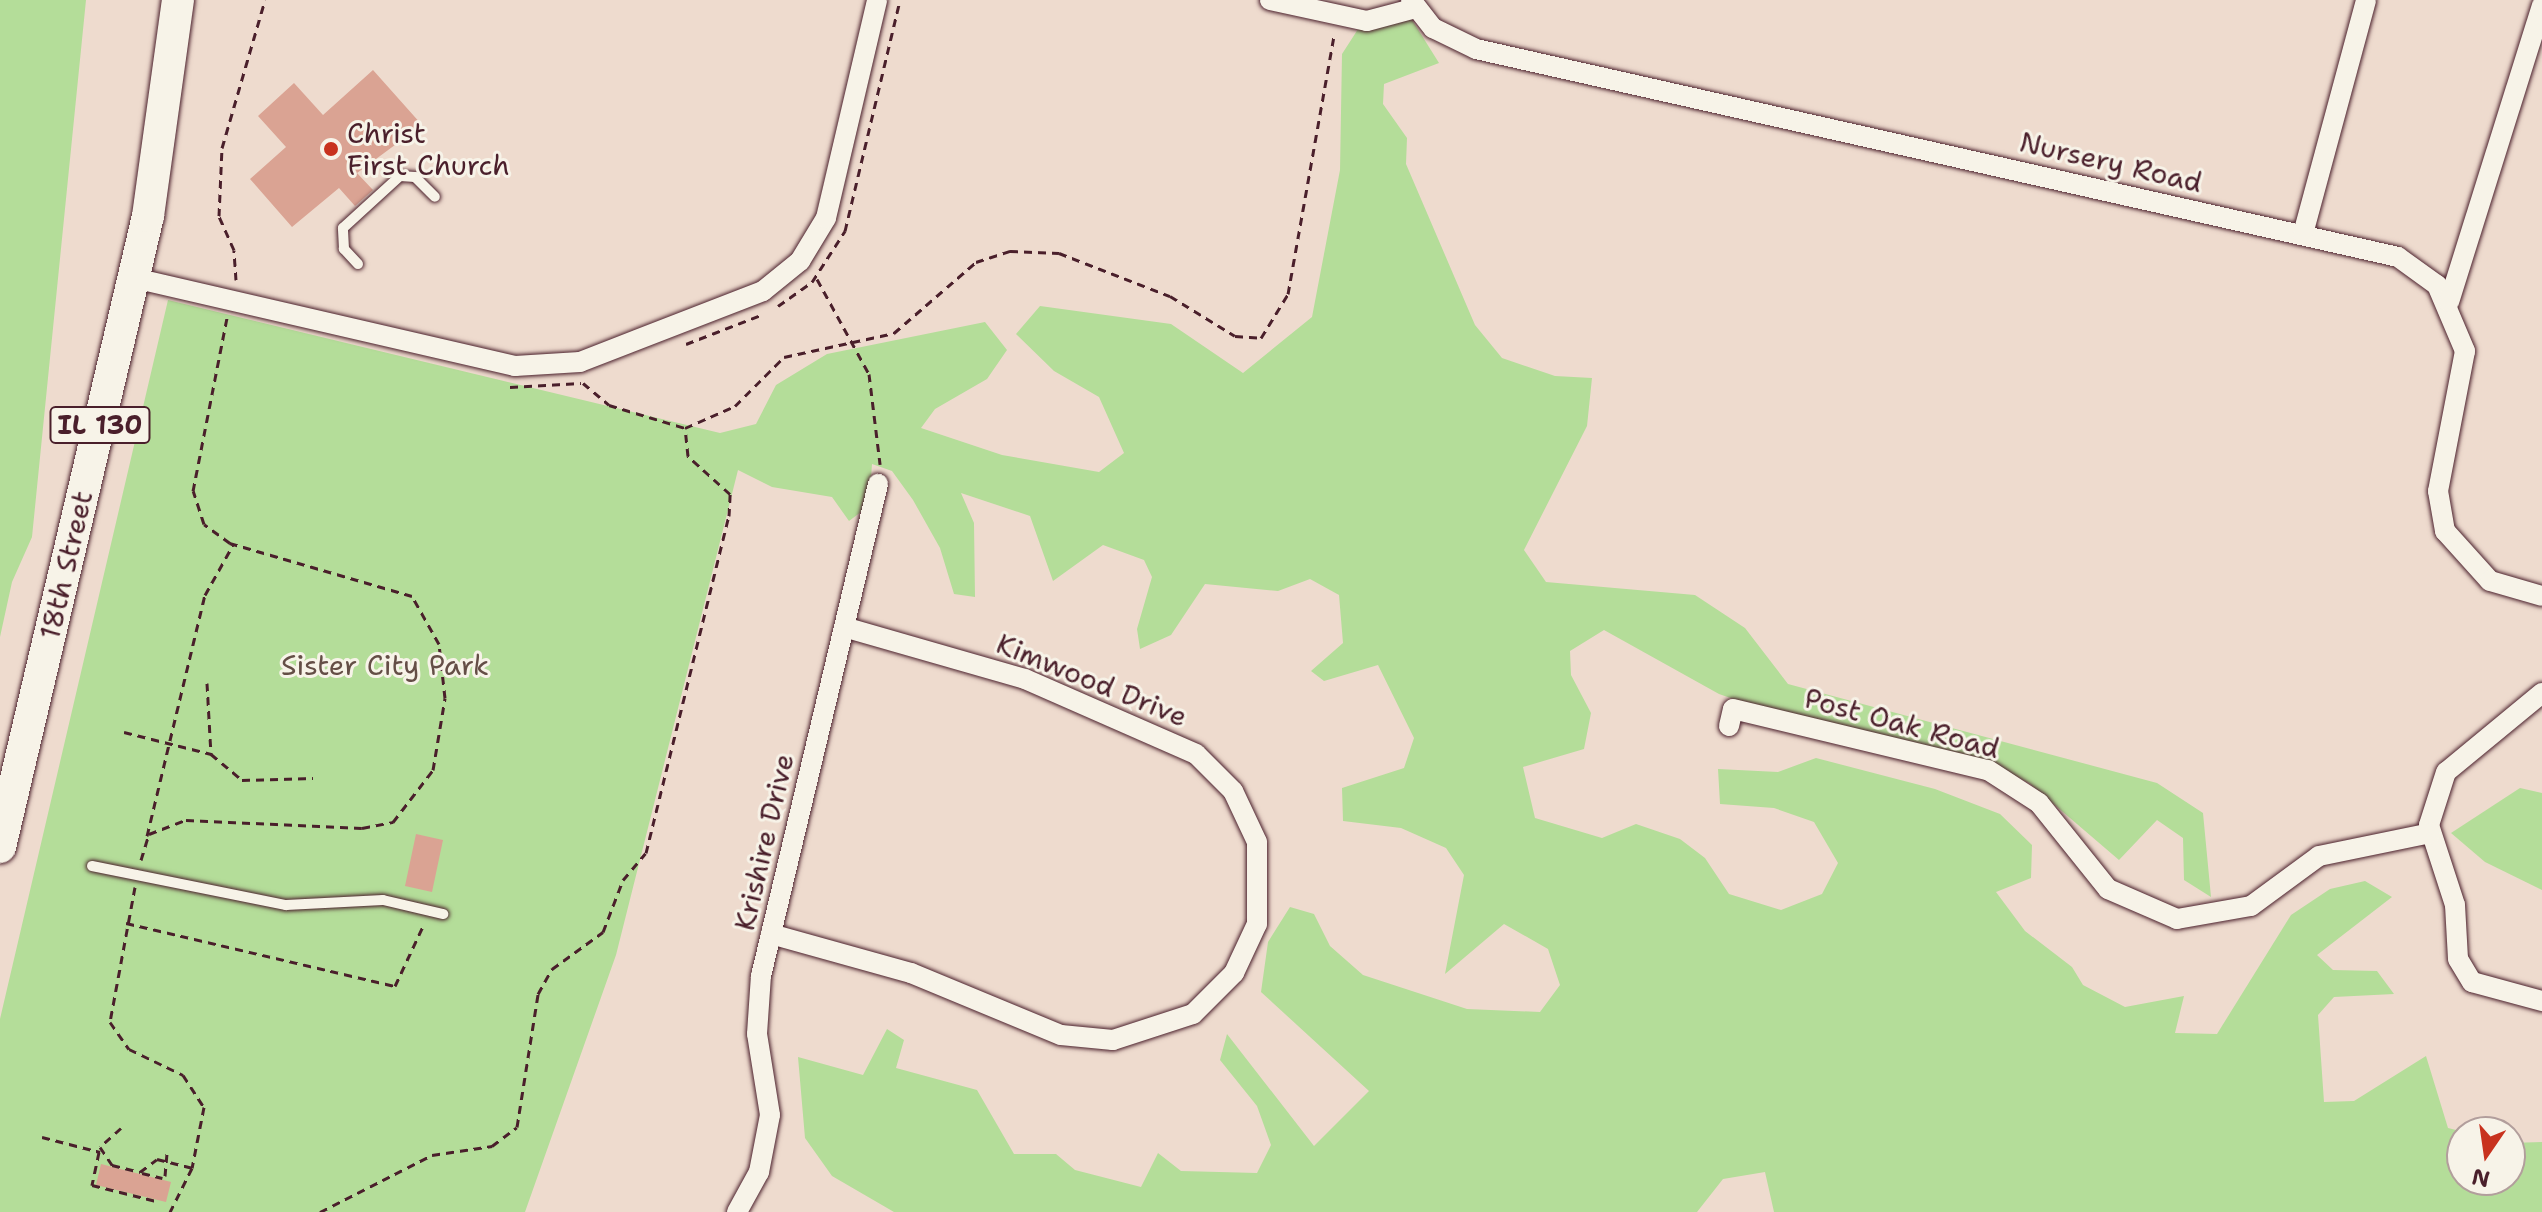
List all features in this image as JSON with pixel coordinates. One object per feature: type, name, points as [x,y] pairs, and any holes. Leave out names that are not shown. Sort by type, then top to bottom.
[{"type":"main road","name":"18th Street","points":[[0,847],[134,278],[163,134],[178,0]]},
{"type":"street","points":[[134,278],[229,310],[540,370],[580,362],[763,291],[800,261],[826,218],[877,0]]},
{"type":"street","points":[[1270,0],[1367,21],[1414,4]]},
{"type":"street","points":[[2303,234],[2366,0]]},
{"type":"street","name":"Nursery Road","points":[[1414,4],[1433,28],[1476,49],[2398,257],[2449,302]]},
{"type":"street","points":[[2542,5],[2449,302],[2465,351],[2438,491],[2445,531],[2490,581],[2542,596]]},
{"type":"street","name":"Krishire Drive","points":[[737,1212],[766,1146],[757,1004],[878,484]]},
{"type":"street","name":"Kimwood Drive","points":[[771,934],[911,973],[1061,1035],[1113,1040],[1193,1014],[1234,973],[1257,924],[1262,869],[1253,829],[1233,791],[1196,754],[1025,679],[844,627]]},
{"type":"street","points":[[2542,693],[2446,772],[2431,833],[2455,905],[2458,959],[2472,982],[2542,1001]]},
{"type":"street","name":"Post Oak Road","points":[[1729,726],[1733,709],[1988,770],[2039,803],[2108,889],[2177,919],[2251,906],[2319,856],[2431,833]]},
{"type":"lane","points":[[358,264],[344,249],[343,228],[400,176],[415,177],[435,197]]},
{"type":"lane","points":[[92,866],[286,905],[383,900],[443,914]]},
{"type":"path","points":[[146,840],[163,827],[213,817],[378,828],[409,809],[433,770],[445,683],[431,623],[412,596],[233,544],[204,524],[193,491],[237,263],[219,216],[222,148],[265,0]]},
{"type":"path","points":[[670,350],[771,310],[815,278],[845,231],[900,0]]},
{"type":"path","points":[[815,278],[869,374],[880,436],[878,484]]},
{"type":"path","points":[[229,310],[242,323]]},
{"type":"path","points":[[498,384],[528,391],[583,383],[597,377]]},
{"type":"path","points":[[583,383],[609,405],[685,428]]},
{"type":"path","points":[[170,1212],[192,1168],[205,1119],[195,1085],[129,1049],[110,1022],[126,923],[205,595],[233,544]]},
{"type":"path","points":[[207,683],[211,754]]},
{"type":"path","points":[[124,732],[211,754],[242,780],[313,778]]},
{"type":"path","points":[[126,923],[395,986],[430,911]]},
{"type":"path","points":[[121,1128],[105,1135],[92,1185],[156,1201]]},
{"type":"path","points":[[42,1137],[100,1152],[112,1165],[163,1177],[168,1162],[167,1151]]},
{"type":"path","points":[[140,1172],[157,1159],[158,1152]]},
{"type":"path","points":[[157,1159],[192,1168]]},
{"type":"green space","points":[[0,0],[86,0],[32,537],[12,582],[0,637]]},
{"type":"green space","name":"Sister City Park","points":[[1404,7],[1439,63],[1384,84],[1383,104],[1407,138],[1406,164],[1475,325],[1502,358],[1555,376],[1592,378],[1587,426],[1524,550],[1546,582],[1695,595],[1745,628],[1788,684],[2157,783],[2203,813],[2211,897],[2184,880],[2183,838],[2157,820],[2119,860],[2029,783],[1981,759],[1779,715],[1719,694],[1604,630],[1570,651],[1571,675],[1591,713],[1584,749],[1523,767],[1535,818],[1602,838],[1636,824],[1680,839],[1705,858],[1729,894],[1781,910],[1822,894],[1838,863],[1814,822],[1774,808],[1720,804],[1718,769],[1778,772],[1816,758],[1935,789],[2000,814],[2032,845],[2031,878],[1996,892],[2025,931],[2072,967],[2083,985],[2125,1007],[2184,996],[2175,1033],[2217,1034],[2291,915],[2330,889],[2365,881],[2392,897],[2317,955],[2333,970],[2377,971],[2394,994],[2334,997],[2318,1015],[2324,1102],[2354,1101],[2426,1056],[2446,1121],[2446,1196],[2526,1196],[2526,1142],[2542,1142],[2542,1212],[1774,1212],[1765,1172],[1723,1179],[1697,1212],[894,1212],[832,1176],[805,1138],[798,1057],[863,1075],[887,1029],[904,1040],[896,1068],[977,1090],[1014,1154],[1056,1154],[1075,1170],[1141,1187],[1158,1153],[1181,1171],[1257,1173],[1271,1145],[1257,1106],[1220,1060],[1227,1034],[1314,1146],[1369,1091],[1261,992],[1268,942],[1290,907],[1314,914],[1330,946],[1363,975],[1467,1009],[1540,1012],[1560,985],[1548,949],[1504,924],[1445,974],[1464,875],[1446,848],[1401,828],[1343,821],[1342,788],[1404,768],[1414,738],[1378,665],[1324,681],[1311,671],[1343,643],[1339,595],[1310,579],[1278,591],[1205,584],[1171,635],[1140,649],[1137,629],[1152,577],[1144,560],[1103,545],[1053,581],[1030,516],[961,493],[974,523],[975,597],[954,594],[940,548],[913,500],[892,471],[872,464],[869,506],[849,521],[832,497],[772,487],[738,470],[616,955],[525,1212],[0,1212],[0,1019],[168,300],[720,433],[756,424],[776,385],[827,354],[985,322],[1007,350],[987,379],[935,409],[921,428],[1002,455],[1099,472],[1124,453],[1099,397],[1054,371],[1016,334],[1040,306],[1171,324],[1243,373],[1312,317],[1340,170],[1342,54],[1371,9]]},
{"type":"green space","points":[[2520,788],[2542,793],[2542,890],[2485,862],[2451,833]]},
{"type":"building","name":"Christ First Church","points":[[373,70],[422,125],[357,173],[373,190],[355,206],[339,188],[292,227],[250,179],[286,147],[258,116],[294,83],[323,115]]},
{"type":"building","points":[[416,834],[443,840],[432,892],[405,886]]},
{"type":"building","points":[[101,1164],[171,1182],[166,1202],[96,1185]]},
{"type":"place","name":"Christ First Church","points":[[331,149]]}]
